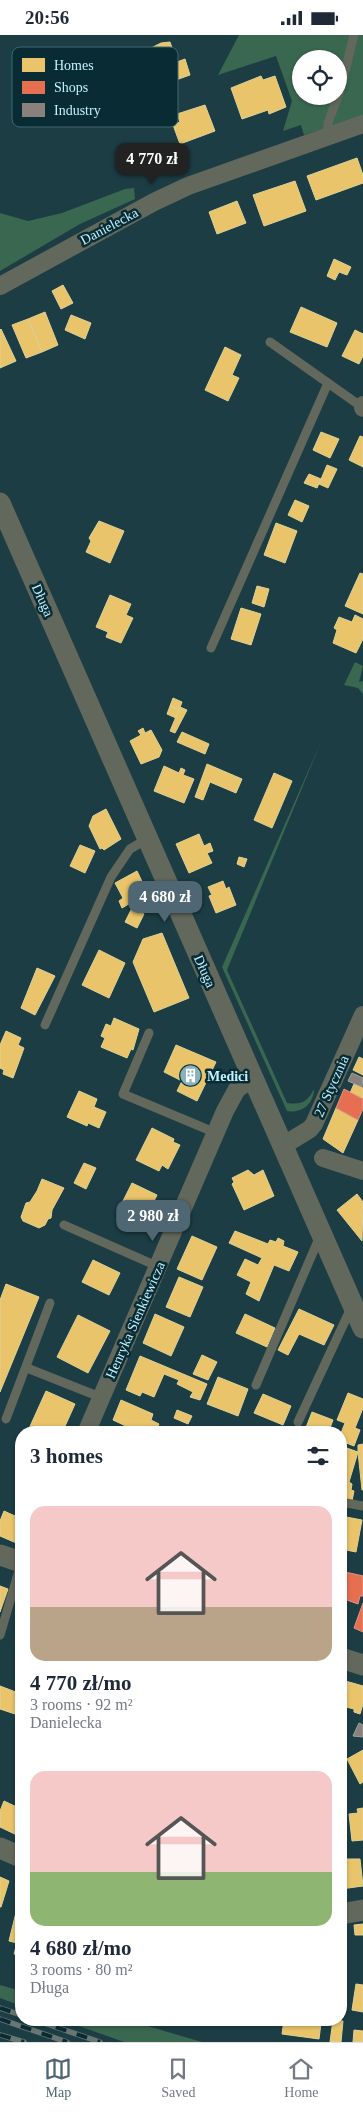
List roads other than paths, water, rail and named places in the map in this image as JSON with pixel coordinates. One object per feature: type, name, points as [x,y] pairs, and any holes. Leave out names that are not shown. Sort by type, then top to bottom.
[{"type":"street","name":"Danielecka","points":[[0,286],[154,202],[188,187],[363,124]]},
{"type":"street","name":"Długa","points":[[0,503],[7,537],[147,839],[354,1303],[363,1328]]},
{"type":"street","name":"27 Stycznia","points":[[284,1145],[310,1129],[314,1124],[363,1015]]},
{"type":"street","name":"Henryka Sienkiewicza","points":[[89,1426],[100,1397],[160,1267],[225,1111],[237,1089],[253,1078]]},
{"type":"street","points":[[323,1158],[363,1171]]},
{"type":"street","points":[[0,1555],[15,1561]]},
{"type":"street","points":[[347,1660],[363,1665]]},
{"type":"street","points":[[0,1848],[15,1854]]},
{"type":"street","points":[[347,1913],[363,1910]]},
{"type":"lane","points":[[347,61],[354,35]]},
{"type":"lane","points":[[328,136],[328,123],[334,105]]},
{"type":"lane","points":[[270,342],[363,407]]},
{"type":"lane","points":[[211,648],[328,383]]},
{"type":"lane","points":[[46,1025],[111,877],[130,849],[147,839]]},
{"type":"lane","points":[[149,1033],[123,1094],[217,1133]]},
{"type":"lane","points":[[64,1225],[160,1267]]},
{"type":"lane","points":[[256,1385],[322,1231]]},
{"type":"lane","points":[[6,1419],[27,1368],[50,1303]]},
{"type":"lane","points":[[298,1422],[354,1303]]},
{"type":"lane","points":[[27,1368],[100,1397]]},
{"type":"lane","points":[[347,1503],[363,1506]]},
{"type":"lane","points":[[0,1635],[15,1584]]},
{"type":"railway","points":[[0,2008],[15,2013]]},
{"type":"railway","points":[[0,2019],[15,2024]]},
{"type":"railway","points":[[20,2026],[67,2042]]},
{"type":"railway","points":[[53,2026],[100,2042]]},
{"type":"railway","points":[[0,2035],[24,2042]]},
{"type":"place","name":"Medici","points":[[191,1076]]}]
